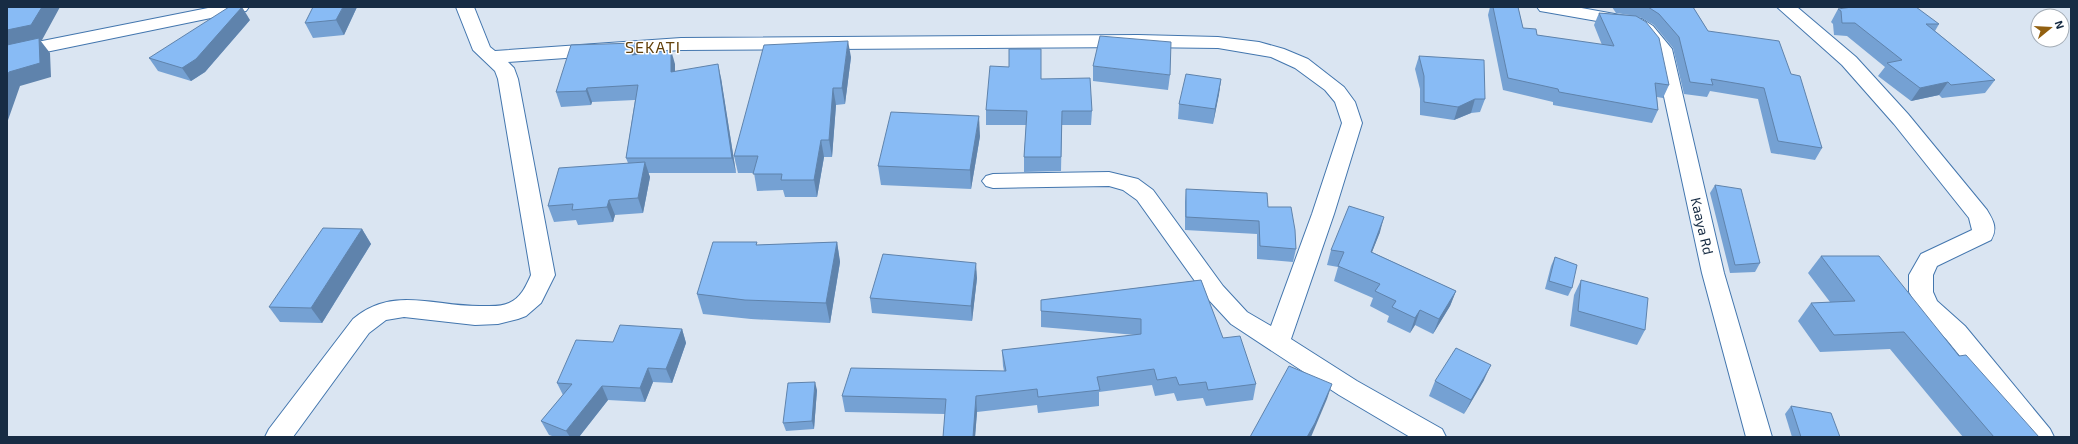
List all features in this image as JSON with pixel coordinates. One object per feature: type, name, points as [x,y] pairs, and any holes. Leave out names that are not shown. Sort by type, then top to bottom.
[{"type":"street","points":[[7,54],[240,7]]},
{"type":"street","points":[[278,437],[361,326],[372,317],[395,309],[417,309],[491,316],[510,313],[524,306],[534,298],[540,288],[543,275],[508,79],[504,68],[482,50],[465,7]]},
{"type":"street","name":"Kaaya Rd","points":[[1546,7],[1636,23],[1655,38],[1663,49],[1713,273],[1759,437]]},
{"type":"street","points":[[1786,7],[1849,61],[1901,119],[1979,215],[1984,226],[1983,234],[1929,260],[1921,275],[1921,292],[1929,307],[1956,333],[2041,437]]},
{"type":"street","points":[[491,57],[681,44],[1138,41],[1195,42],[1244,46],[1267,49],[1281,54],[1295,60],[1341,93],[1350,110],[1352,123],[1323,214],[1277,343]]},
{"type":"street","points":[[993,181],[1109,179],[1130,184],[1145,195],[1215,292],[1239,318],[1348,388],[1433,437]]},
{"type":"building","points":[[7,7],[42,7],[31,25],[7,30]]},
{"type":"building","points":[[229,7],[242,7],[196,59],[182,68],[149,58]]},
{"type":"building","points":[[313,7],[343,7],[336,20],[305,23]]},
{"type":"building","points":[[1493,7],[1518,7],[1523,28],[1536,29],[1537,35],[1614,46],[1599,13],[1636,16],[1646,22],[1659,38],[1669,85],[1655,83],[1658,110],[1559,92],[1558,89],[1508,78]]},
{"type":"building","points":[[1648,7],[1693,7],[1708,31],[1779,41],[1791,74],[1800,76],[1822,148],[1778,141],[1764,88],[1711,79],[1713,85],[1690,82],[1679,37],[1659,14]]},
{"type":"building","points":[[1852,7],[1916,7],[1939,24],[1926,24],[1995,80],[1951,85],[1948,82],[1920,88],[1887,63],[1902,60],[1855,23],[1842,23],[1841,11],[1838,9]]},
{"type":"building","points":[[1100,36],[1171,42],[1170,75],[1093,66]]},
{"type":"building","points":[[39,38],[40,63],[9,72],[7,76],[7,45]]},
{"type":"building","points":[[848,41],[842,88],[833,88],[829,140],[821,140],[814,180],[781,180],[782,174],[753,174],[758,156],[734,156],[764,45]]},
{"type":"building","points":[[636,43],[632,55],[671,50],[671,72],[718,64],[732,158],[626,158],[638,85],[587,88],[586,91],[556,92],[571,45]]},
{"type":"building","points":[[1009,49],[1041,49],[1041,79],[1090,78],[1092,111],[1062,111],[1061,157],[1024,157],[1027,111],[986,110],[990,66],[1009,67]]},
{"type":"building","points":[[1419,56],[1484,60],[1485,99],[1475,99],[1458,107],[1424,102],[1424,76]]},
{"type":"building","points":[[1186,74],[1221,79],[1215,109],[1179,104]]},
{"type":"building","points":[[891,112],[979,116],[970,170],[878,166]]},
{"type":"building","points":[[645,162],[638,198],[609,200],[607,207],[572,210],[573,204],[548,206],[559,168]]},
{"type":"building","points":[[1715,185],[1741,189],[1760,263],[1735,265]]},
{"type":"building","points":[[1186,189],[1267,193],[1268,207],[1291,207],[1295,230],[1296,249],[1260,246],[1259,221],[1186,217]]},
{"type":"building","points":[[1349,206],[1384,217],[1371,252],[1456,291],[1439,319],[1420,310],[1415,318],[1392,307],[1396,301],[1375,291],[1380,284],[1338,266],[1344,252],[1331,250]]},
{"type":"building","points":[[323,228],[362,229],[311,308],[269,307]]},
{"type":"building","points":[[713,242],[757,242],[756,245],[837,242],[826,303],[745,300],[697,294]]},
{"type":"building","points":[[883,254],[976,263],[971,306],[870,298]]},
{"type":"building","points":[[1821,256],[1879,256],[1959,356],[1966,355],[2039,437],[1994,437],[1904,332],[1834,335],[1811,303],[1855,301]]},
{"type":"building","points":[[1555,257],[1577,265],[1572,288],[1549,281]]},
{"type":"building","points":[[1201,280],[1223,338],[1240,336],[1256,384],[1208,390],[1206,382],[1179,385],[1176,377],[1157,380],[1154,369],[1097,377],[1100,390],[1038,397],[1037,389],[976,396],[973,437],[943,437],[946,399],[842,396],[851,368],[1006,371],[1002,350],[1141,334],[1141,319],[1041,311],[1041,300]]},
{"type":"building","points":[[1581,280],[1648,298],[1645,330],[1578,311]]},
{"type":"building","points":[[620,325],[682,329],[666,369],[648,368],[640,388],[602,386],[566,431],[541,421],[572,384],[557,383],[576,340],[613,342]]},
{"type":"building","points":[[1456,348],[1491,365],[1471,400],[1435,381]]},
{"type":"building","points":[[1289,366],[1332,384],[1315,423],[1307,437],[1250,437]]},
{"type":"building","points":[[815,382],[812,421],[783,423],[788,383]]},
{"type":"building","points":[[1791,406],[1831,413],[1840,437],[1801,437]]},
{"type":"district","name":"SEKATI","points":[[653,47]]}]
